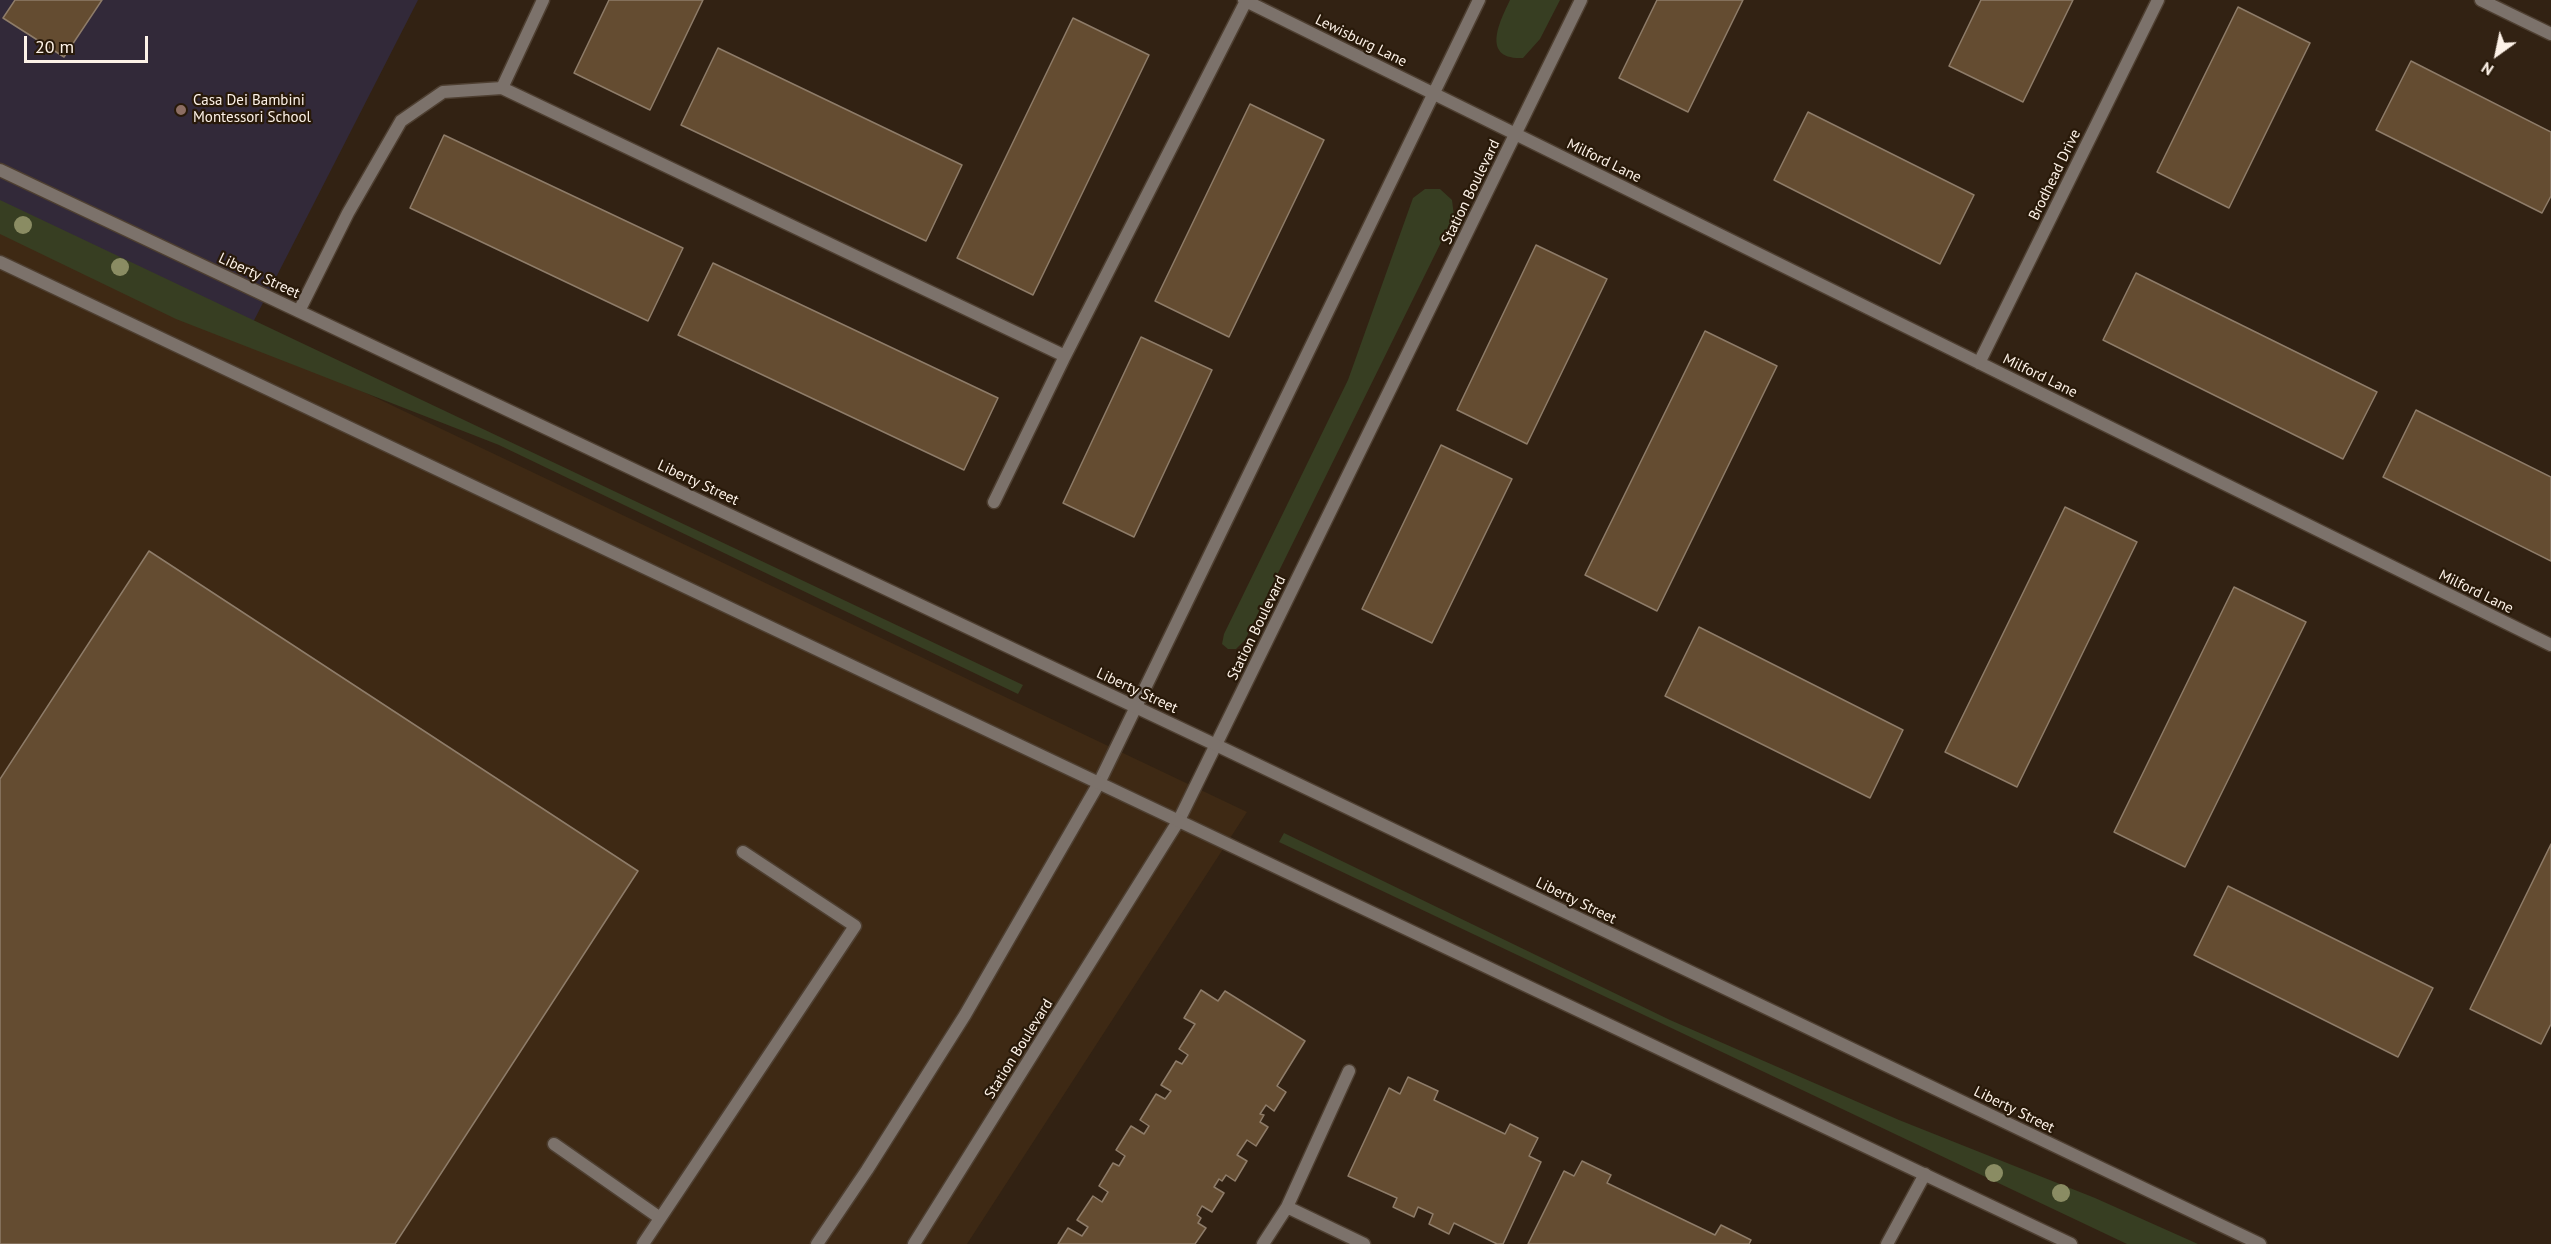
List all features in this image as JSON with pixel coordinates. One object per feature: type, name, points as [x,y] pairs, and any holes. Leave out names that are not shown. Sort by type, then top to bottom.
[{"type":"street","points":[[502,88],[543,0]]},
{"type":"street","points":[[817,1244],[867,1170],[965,1015],[1099,783],[1479,0]]},
{"type":"street","name":"Station Boulevard","points":[[914,1244],[1179,820],[1581,0]]},
{"type":"street","name":"Brodhead Drive","points":[[1979,363],[2158,0]]},
{"type":"street","points":[[2481,0],[2551,34]]},
{"type":"street","points":[[994,501],[1245,1]]},
{"type":"street","name":"Lewisburg Lane","points":[[1245,1],[1516,134]]},
{"type":"street","points":[[299,312],[348,213],[400,121],[443,92],[502,88],[1065,356]]},
{"type":"street","name":"Milford Lane","points":[[1516,134],[2551,645]]},
{"type":"street","name":"Liberty Street","points":[[0,170],[1137,707],[2260,1244]]},
{"type":"street","points":[[0,262],[2071,1244]]},
{"type":"street","points":[[643,1244],[855,926],[743,852]]},
{"type":"street","points":[[1263,1244],[1287,1207],[1349,1071]]},
{"type":"street","points":[[554,1144],[660,1218]]},
{"type":"street","points":[[1887,1244],[1925,1174]]},
{"type":"street","points":[[1287,1207],[1364,1244]]},
{"type":"shaded area","name":"Casa Dei Bambini Montessori School","points":[[0,0],[418,0],[246,336],[0,219]]},
{"type":"shaded area","points":[[0,219],[1247,812],[967,1244],[0,1244]]},
{"type":"green space","points":[[1510,0],[1560,0],[1540,39],[1523,58],[1510,57],[1501,53],[1497,46],[1498,28]]},
{"type":"green space","points":[[1425,189],[1440,189],[1452,200],[1454,216],[1245,640],[1236,649],[1228,649],[1222,644],[1224,634],[1348,380],[1413,198]]},
{"type":"green space","points":[[0,200],[1023,685],[1018,694],[499,445],[176,319],[0,234]]},
{"type":"green space","points":[[1284,833],[1670,1020],[1899,1120],[2095,1198],[2198,1244],[2127,1244],[1279,842]]},
{"type":"building","points":[[15,0],[102,0],[64,57],[3,18]]},
{"type":"building","points":[[609,0],[703,0],[650,110],[574,73]]},
{"type":"building","points":[[1657,0],[1743,0],[1688,112],[1619,78]]},
{"type":"building","points":[[1981,0],[2073,0],[2023,102],[1949,66]]},
{"type":"building","points":[[2238,7],[2310,43],[2229,208],[2157,172]]},
{"type":"building","points":[[1073,18],[1149,55],[1033,295],[957,258]]},
{"type":"building","points":[[718,48],[962,165],[926,241],[681,125]]},
{"type":"building","points":[[2411,61],[2551,132],[2551,196],[2542,213],[2376,130]]},
{"type":"building","points":[[1250,104],[1324,140],[1229,337],[1155,301]]},
{"type":"building","points":[[1808,112],[1974,195],[1940,264],[1774,180]]},
{"type":"building","points":[[444,135],[683,248],[648,321],[410,208]]},
{"type":"building","points":[[1536,245],[1607,279],[1527,444],[1457,410]]},
{"type":"building","points":[[713,263],[998,398],[964,470],[678,335]]},
{"type":"building","points":[[2136,273],[2377,392],[2343,459],[2103,340]]},
{"type":"building","points":[[1705,331],[1777,366],[1657,611],[1585,575]]},
{"type":"building","points":[[1141,337],[1212,370],[1134,537],[1063,503]]},
{"type":"building","points":[[2416,410],[2551,477],[2551,561],[2383,477]]},
{"type":"building","points":[[1441,445],[1512,479],[1432,643],[1362,609]]},
{"type":"building","points":[[2065,507],[2137,542],[2017,787],[1945,752]]},
{"type":"building","points":[[149,551],[638,871],[395,1244],[0,1244],[0,779]]},
{"type":"building","points":[[2234,587],[2306,622],[2185,867],[2114,832]]},
{"type":"building","points":[[1699,627],[1903,730],[1870,798],[1665,696]]},
{"type":"building","points":[[2551,844],[2551,1024],[2541,1044],[2470,1009]]},
{"type":"building","points":[[2228,886],[2433,988],[2398,1057],[2194,955]]},
{"type":"building","points":[[1201,990],[1218,1001],[1225,991],[1305,1041],[1277,1086],[1286,1092],[1274,1111],[1266,1105],[1260,1114],[1264,1115],[1260,1122],[1268,1127],[1256,1146],[1247,1140],[1237,1155],[1247,1161],[1235,1181],[1226,1175],[1222,1181],[1219,1179],[1214,1187],[1224,1193],[1212,1212],[1202,1206],[1197,1215],[1201,1218],[1198,1223],[1206,1228],[1195,1244],[1058,1244],[1068,1228],[1082,1236],[1088,1227],[1077,1220],[1093,1196],[1102,1202],[1108,1192],[1099,1186],[1113,1163],[1119,1166],[1125,1156],[1116,1150],[1131,1126],[1144,1134],[1149,1126],[1140,1120],[1156,1094],[1165,1099],[1171,1091],[1161,1085],[1176,1061],[1182,1064],[1188,1055],[1179,1049],[1195,1024],[1184,1018]]},
{"type":"building","points":[[1408,1077],[1438,1091],[1434,1100],[1505,1134],[1510,1124],[1538,1138],[1529,1156],[1541,1162],[1503,1244],[1497,1244],[1454,1223],[1449,1234],[1429,1224],[1433,1214],[1418,1207],[1414,1217],[1393,1207],[1397,1198],[1348,1176],[1389,1088],[1400,1094]]},
{"type":"building","points":[[1582,1161],[1611,1175],[1607,1183],[1715,1235],[1721,1225],[1751,1240],[1749,1244],[1528,1244],[1564,1171],[1574,1176]]},
{"type":"place","name":"Casa Dei Bambini Montessori School","points":[[181,110]]}]
